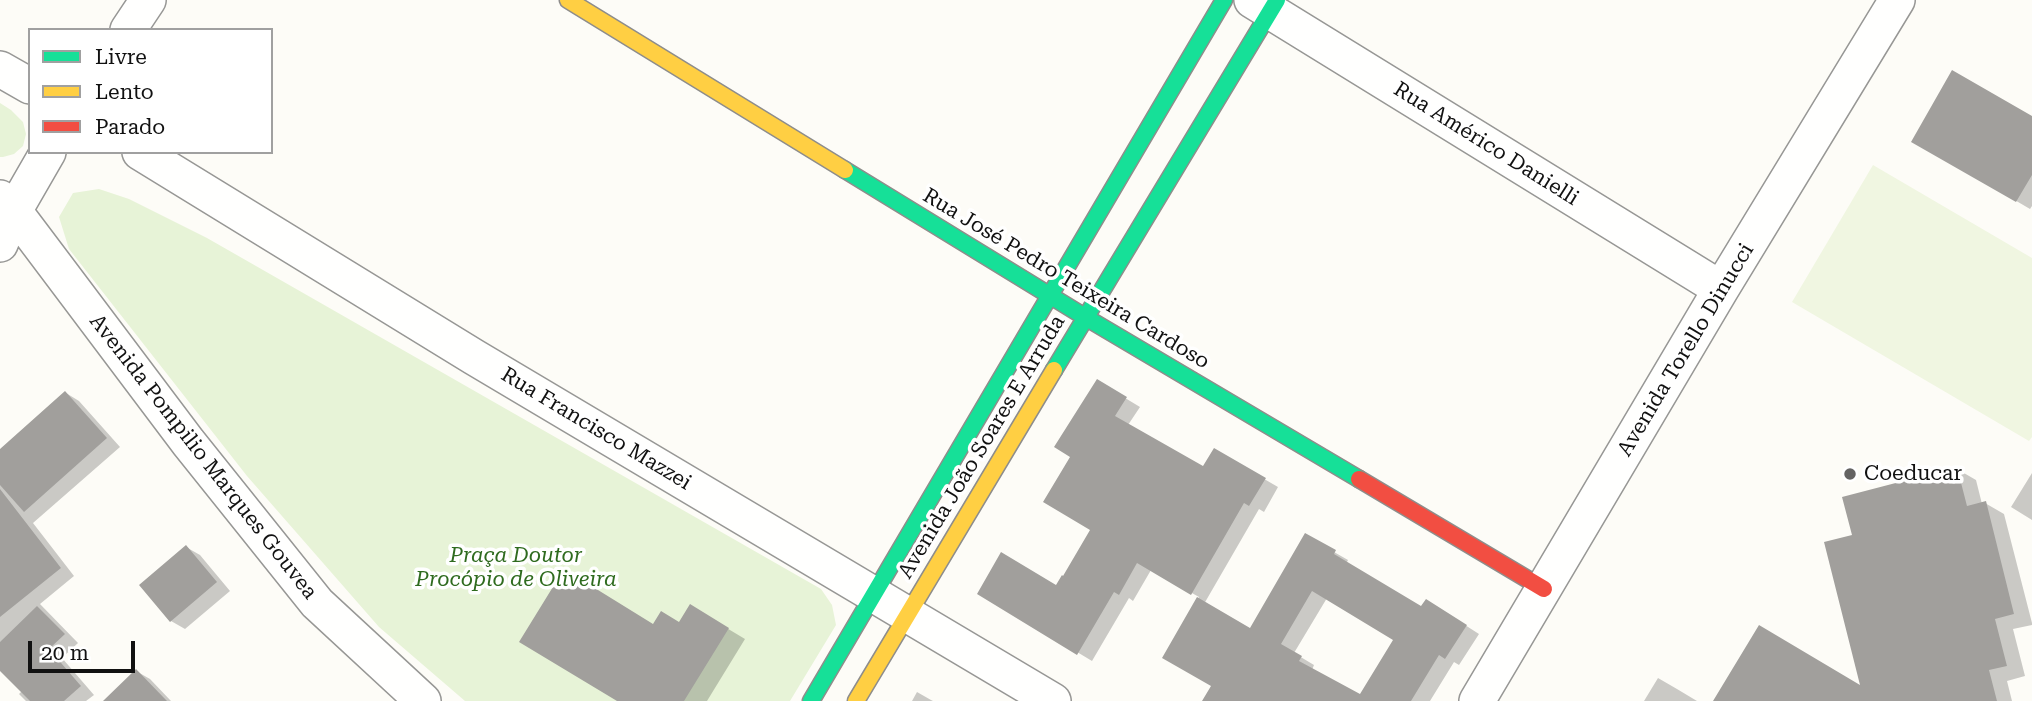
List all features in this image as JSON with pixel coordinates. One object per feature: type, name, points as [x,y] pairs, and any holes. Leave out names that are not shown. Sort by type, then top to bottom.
[{"type":"street","points":[[129,28],[148,0]]},
{"type":"street","name":"Rua José Pedro Teixeira Cardoso","points":[[568,0],[1085,317],[1544,589]]},
{"type":"street","name":"Avenida João Soares E Arruda","points":[[811,701],[1224,0]]},
{"type":"street","name":"Avenida Torello Dinucci","points":[[1477,701],[1721,289],[1897,0]]},
{"type":"street","name":"Avenida João Soares E Arruda","points":[[856,701],[1085,317],[1267,4]]},
{"type":"street","name":"Rua Américo Danielli","points":[[1267,4],[1721,289]]},
{"type":"street","points":[[0,69],[28,85]]},
{"type":"street","points":[[0,244],[7,204],[46,154]]},
{"type":"street","name":"Rua Francisco Mazzei","points":[[144,154],[474,357],[1054,701]]},
{"type":"street","name":"Avenida Pompilio Marques Gouvea","points":[[7,204],[188,442],[317,603],[423,701]]},
{"type":"green space","points":[[0,103],[23,122],[26,134],[23,146],[14,154],[3,157],[0,157]]},
{"type":"green space","points":[[1873,165],[2032,258],[2032,437],[2029,441],[1792,302]]},
{"type":"green space","name":"Praça Doutor Procópio de Oliveira","points":[[99,189],[129,199],[207,238],[821,589],[832,605],[836,625],[790,701],[465,701],[379,627],[247,476],[69,249],[59,217],[73,193]]},
{"type":"building","points":[[1952,70],[2032,116],[2032,175],[2016,202],[1911,142]]},
{"type":"building","points":[[1097,379],[1127,397],[1115,416],[1203,466],[1214,448],[1266,478],[1249,506],[1244,503],[1191,595],[1137,563],[1119,595],[1114,592],[1077,655],[977,594],[1001,552],[1056,585],[1090,530],[1043,502],[1070,457],[1054,447]]},
{"type":"building","points":[[65,391],[107,438],[24,512],[0,485],[0,449]]},
{"type":"building","points":[[1957,467],[1967,506],[1986,501],[2014,614],[1995,619],[2007,666],[1989,670],[1997,701],[1713,701],[1759,625],[1860,685],[1824,542],[1852,535],[1842,497]]},
{"type":"building","points":[[0,489],[61,568],[0,617]]},
{"type":"building","points":[[1305,533],[1336,550],[1334,554],[1421,606],[1426,599],[1467,625],[1445,659],[1439,655],[1411,701],[1202,701],[1211,686],[1162,658],[1197,597],[1250,628]],"holes":[[[1312,591],[1393,640],[1360,694],[1299,661],[1302,656],[1281,644]]]},
{"type":"building","points":[[186,545],[217,582],[170,622],[139,585]]},
{"type":"building","points":[[564,569],[653,624],[661,611],[679,622],[690,604],[729,628],[684,701],[617,701],[519,642]]},
{"type":"building","points":[[37,606],[65,634],[49,649],[81,686],[64,701],[30,701],[0,671],[0,642]]},
{"type":"building","points":[[136,669],[167,701],[103,701]]},
{"type":"traffic: fast","points":[[811,701],[1224,0]]},
{"type":"traffic: fast","points":[[1054,370],[1277,0]]},
{"type":"traffic: fast","points":[[845,170],[1085,317],[1359,479]]},
{"type":"traffic: slow","points":[[568,0],[845,170]]},
{"type":"traffic: slow","points":[[856,701],[1054,370]]},
{"type":"traffic: jam","points":[[1359,479],[1544,589]]},
{"type":"place","name":"Coeducar","points":[[1850,474]]}]
